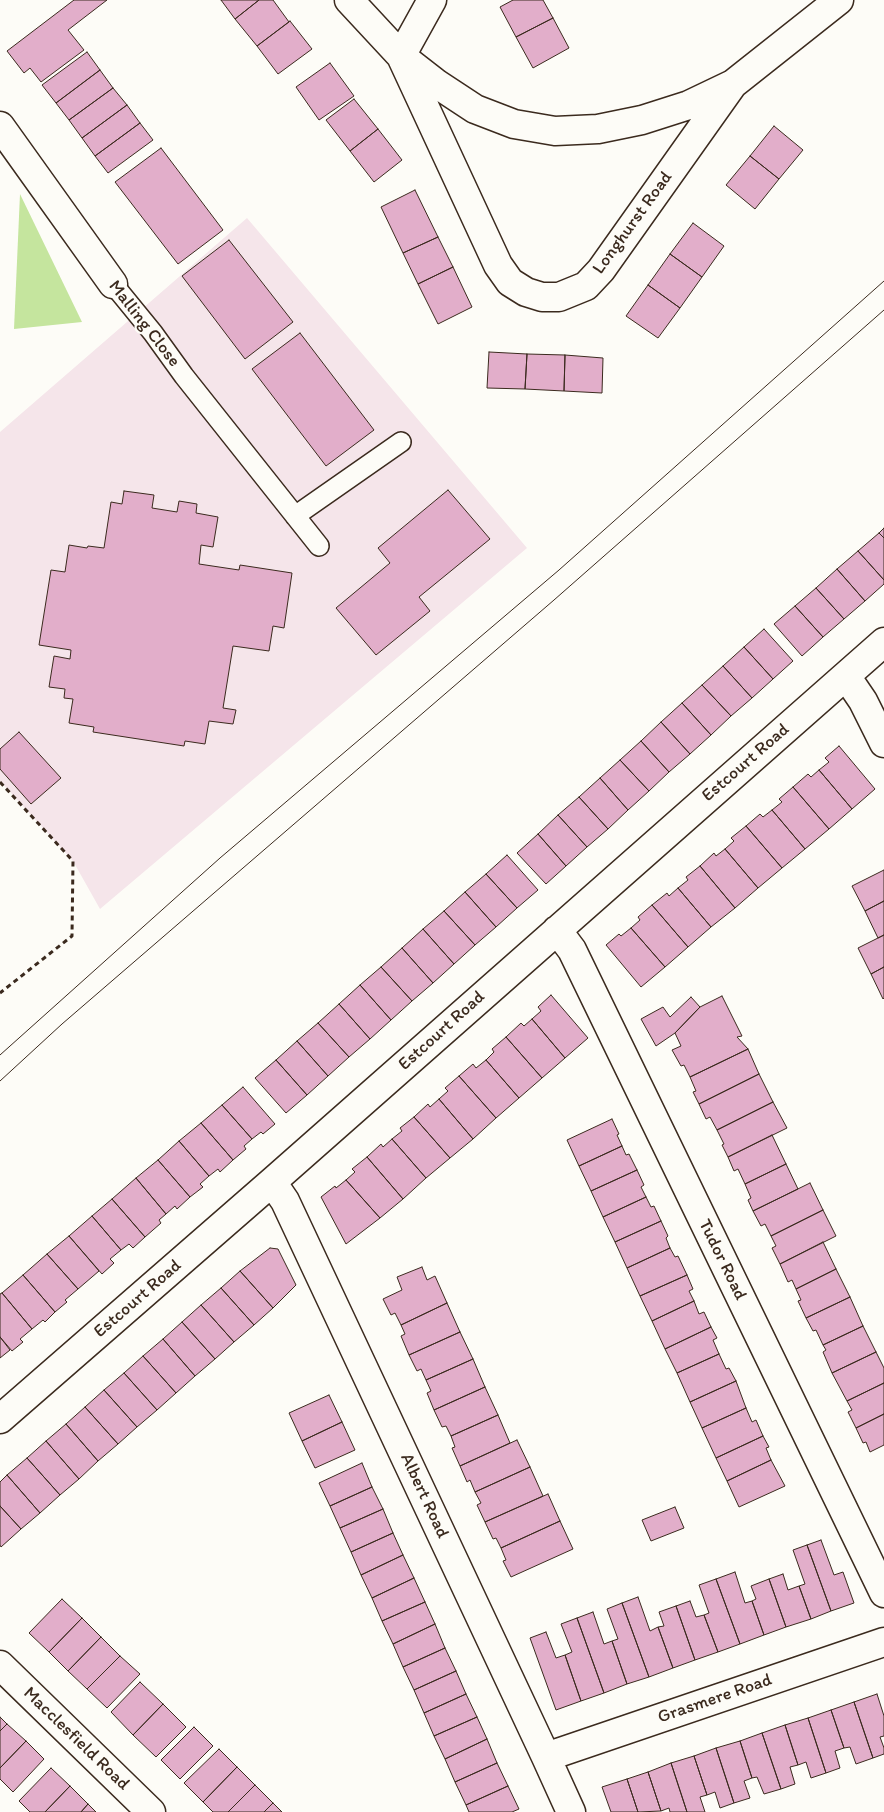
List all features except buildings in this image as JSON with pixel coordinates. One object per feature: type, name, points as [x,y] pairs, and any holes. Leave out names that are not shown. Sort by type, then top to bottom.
[{"type":"street","name":"Longhurst Road","points":[[349,0],[401,56],[437,84],[475,109],[514,124],[555,131],[598,129],[642,120],[689,105],[733,84],[839,0]]},
{"type":"street","points":[[401,56],[432,0]]},
{"type":"street","name":"Longhurst Road","points":[[401,56],[498,264],[510,282],[526,292],[542,297],[559,297],[586,286],[601,270],[733,84]]},
{"type":"street","name":"Malling Close","points":[[0,126],[113,284]]},
{"type":"street","name":"Estcourt Road","points":[[0,1419],[272,1182],[884,642]]},
{"type":"street","points":[[846,676],[863,701],[884,743]]},
{"type":"street","name":"Tudor Road","points":[[557,930],[572,950],[884,1593]]},
{"type":"street","name":"Albert Road","points":[[272,1182],[285,1201],[571,1812]]},
{"type":"street","name":"Grasmere Road","points":[[546,1757],[884,1642]]},
{"type":"street","name":"Macclesfield Road","points":[[0,1665],[151,1812]]},
{"type":"lane","name":"Malling Close","points":[[113,284],[319,546]]},
{"type":"lane","points":[[295,516],[401,442]]},
{"type":"path","points":[[0,782],[73,861],[72,936],[0,993]]},
{"type":"shaded area","points":[[247,218],[527,548],[100,909],[73,861],[0,781],[0,432]]},
{"type":"green space","points":[[20,194],[82,322],[14,329]]},
{"type":"tram line","points":[[0,1055],[220,858],[559,570],[884,281]]},
{"type":"tram line","points":[[0,1081],[62,1024],[554,600],[884,310]]}]
